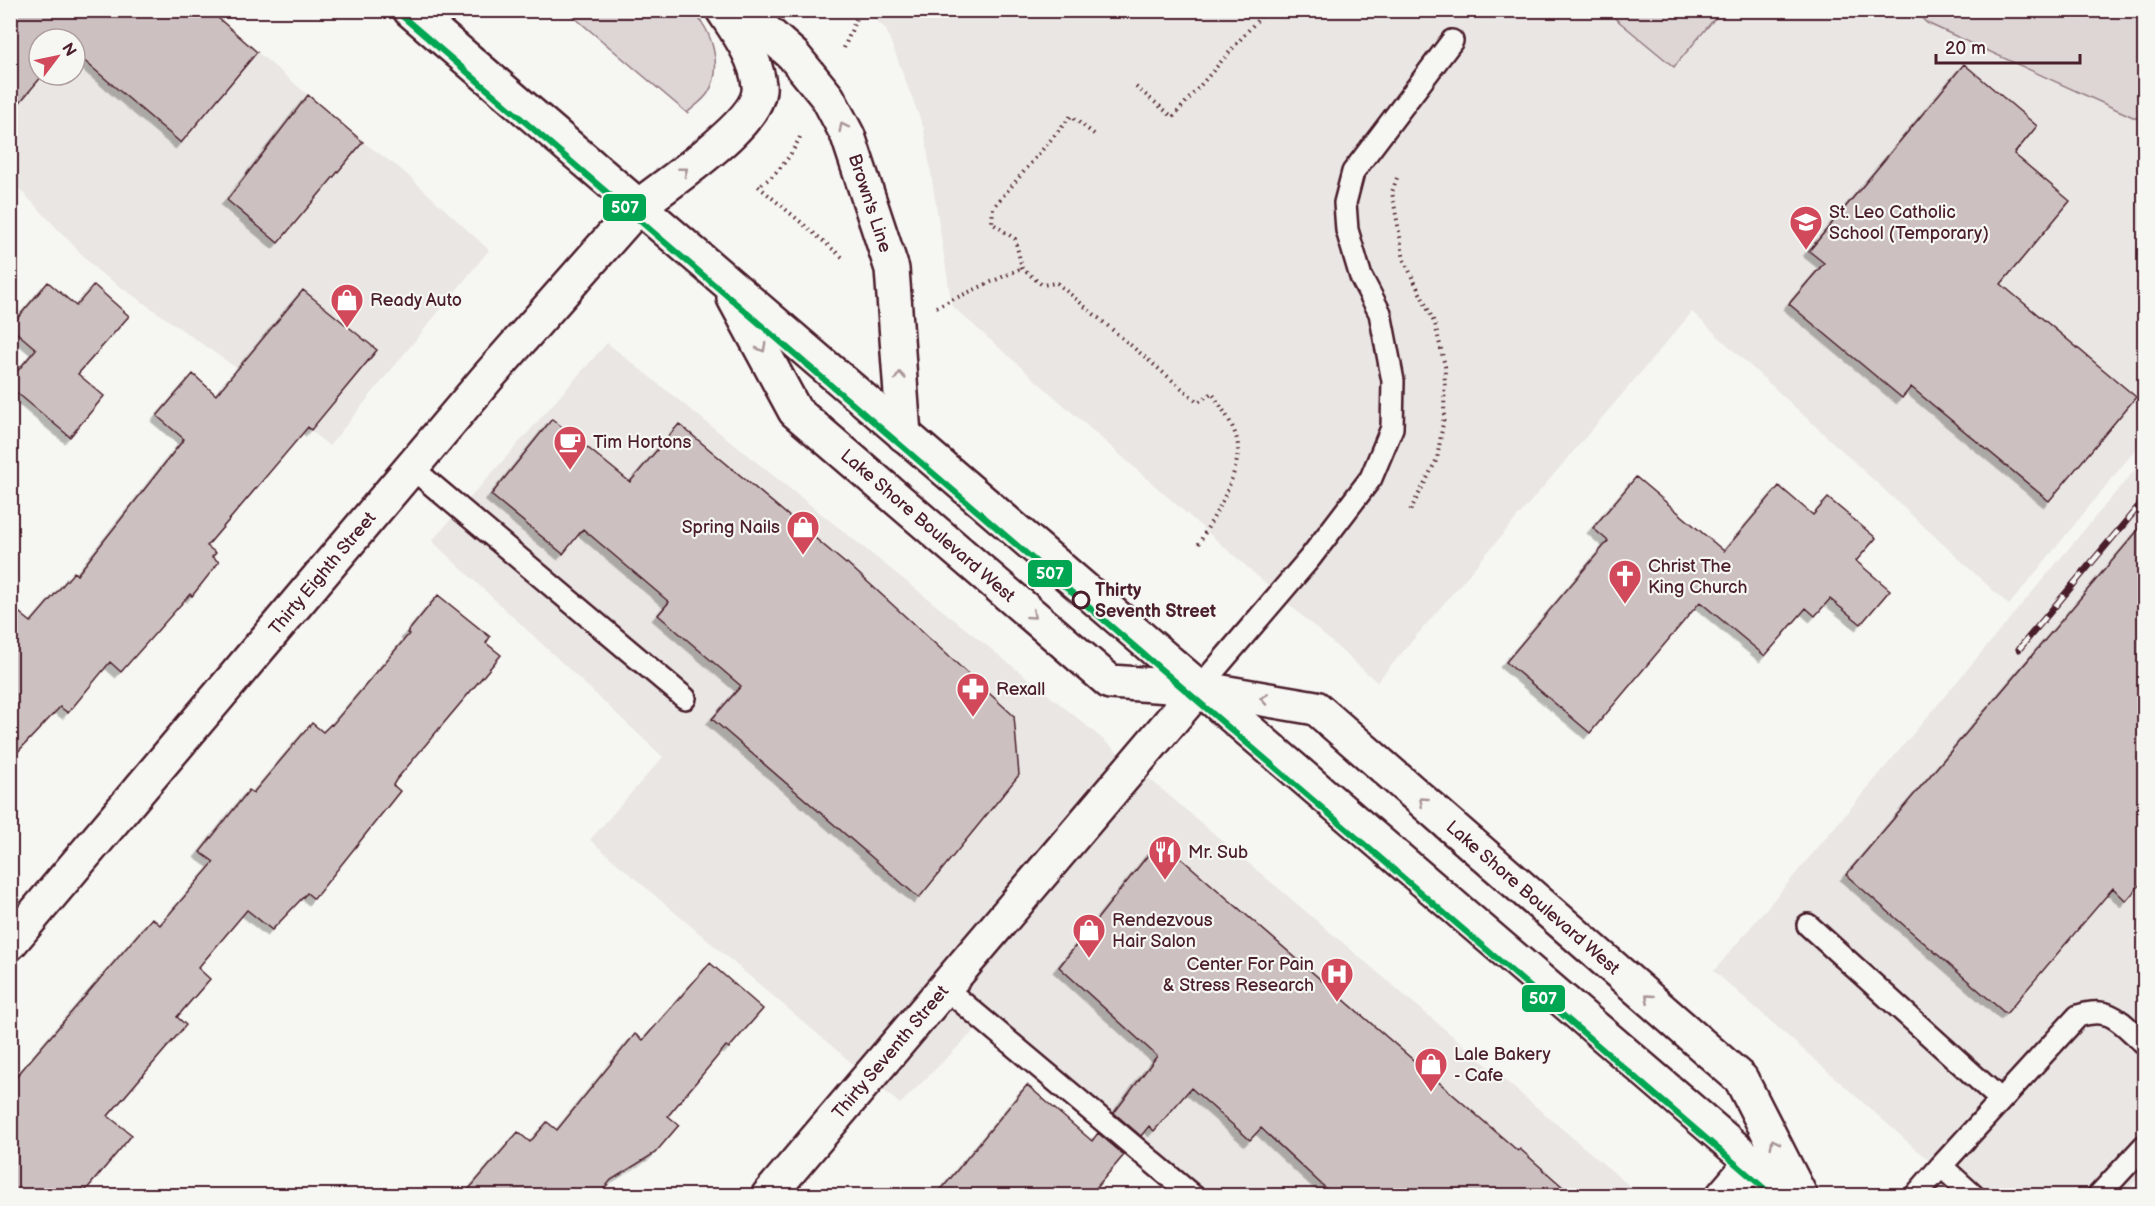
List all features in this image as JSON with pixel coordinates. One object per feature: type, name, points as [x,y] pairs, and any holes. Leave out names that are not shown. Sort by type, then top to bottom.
[{"type":"main road","name":"Lake Shore Boulevard West","points":[[410,10],[1791,1196]]},
{"type":"main road","points":[[638,207],[729,137],[756,100],[760,87],[750,55],[723,10]]},
{"type":"main road","name":"Brown's Line","points":[[742,10],[793,56],[828,98],[848,136],[892,269],[904,435]]},
{"type":"main road","name":"Thirty Eighth Street","points":[[10,943],[517,343],[638,207]]},
{"type":"main road","name":"Lake Shore Boulevard West","points":[[722,279],[795,411],[1110,682],[1199,688],[1316,708],[1741,1079],[1801,1196]]},
{"type":"main road","name":"Thirty Seventh Street","points":[[768,1196],[1199,688]]},
{"type":"main road","points":[[1723,1196],[1752,1162]]},
{"type":"lane","points":[[1199,688],[1310,558],[1371,478],[1392,428],[1393,381],[1380,313],[1361,277],[1347,230],[1345,203],[1353,172],[1452,41]]},
{"type":"lane","points":[[412,468],[686,698]]},
{"type":"lane","points":[[1808,925],[2001,1100]]},
{"type":"lane","points":[[945,988],[1193,1196]]},
{"type":"lane","points":[[1915,1196],[2078,1016],[2095,1010],[2108,1012],[2145,1043]]},
{"type":"lane","points":[[2098,1196],[2145,1146]]},
{"type":"lane","points":[[1941,1166],[1974,1196]]},
{"type":"path","points":[[844,48],[860,10]]},
{"type":"path","points":[[1136,87],[1173,117],[1266,10]]},
{"type":"path","points":[[1094,134],[1071,116],[993,208],[992,223],[1015,239],[1022,268],[1042,285],[1057,283],[1198,402],[1212,393],[1230,422],[1238,451],[1216,513],[1197,547]]},
{"type":"path","points":[[802,133],[793,151],[769,180],[758,186],[850,263]]},
{"type":"path","points":[[931,309],[1022,268]]},
{"type":"shaded area","points":[[1615,10],[1721,11],[1674,67],[1611,15]]},
{"type":"shaded area","points":[[11,11],[209,11],[363,142],[402,170],[489,250],[329,446],[238,369],[98,271],[11,180]]},
{"type":"shaded area","points":[[567,11],[691,11],[705,27],[713,49],[715,72],[708,93],[687,113]]},
{"type":"shaded area","points":[[865,11],[2144,11],[2144,439],[2009,605],[1692,312],[1377,682],[952,306],[924,129],[886,29]]},
{"type":"shaded area","points":[[1914,11],[2144,11],[2144,122],[1927,23]]},
{"type":"shaded area","points":[[607,343],[1081,721],[1640,1195],[1180,1195],[979,1026],[900,1104],[590,840],[663,757],[432,541]]},
{"type":"shaded area","points":[[2144,459],[2144,1172],[2123,1195],[1968,1195],[1714,971]]},
{"type":"building","points":[[10,10],[209,10],[257,52],[181,143],[87,63],[87,27],[27,27],[27,87],[33,87],[10,114]]},
{"type":"building","points":[[1964,64],[2037,126],[2014,154],[2070,201],[2001,284],[2136,397],[2049,501],[1911,387],[1902,398],[1789,304],[1824,263],[1809,251]]},
{"type":"building","points":[[308,95],[363,142],[278,243],[227,200]]},
{"type":"building","points":[[48,282],[76,306],[94,285],[129,316],[78,374],[104,396],[70,437],[10,387],[10,380],[36,349],[10,327]]},
{"type":"building","points":[[303,290],[377,350],[311,430],[308,427],[207,546],[216,553],[212,557],[219,562],[192,596],[190,594],[121,672],[110,662],[68,713],[60,707],[10,760],[10,605],[31,622],[74,572],[77,575],[184,439],[157,416],[193,374],[216,395]]},
{"type":"building","points":[[552,419],[630,482],[679,424],[847,563],[1014,716],[1019,775],[919,898],[712,719],[741,686],[658,615],[669,602],[583,529],[563,554],[491,495]]},
{"type":"building","name":"Christ The King Church","points":[[1636,477],[1724,551],[1779,486],[1813,515],[1828,498],[1876,538],[1856,561],[1890,590],[1861,624],[1830,599],[1815,616],[1806,608],[1765,656],[1700,602],[1590,733],[1506,662],[1608,541],[1593,528]]},
{"type":"building","points":[[2145,522],[2145,879],[2126,901],[2113,888],[2006,1014],[1846,875]]},
{"type":"building","points":[[438,595],[490,637],[486,643],[501,655],[396,780],[393,785],[400,791],[314,899],[307,893],[272,930],[247,910],[198,968],[210,979],[177,1017],[186,1025],[108,1116],[132,1135],[81,1196],[10,1196],[10,1084],[152,918],[160,925],[214,862],[200,852],[249,790],[253,793],[312,723],[323,732],[332,725],[409,634],[407,633]]},
{"type":"building","points":[[1160,840],[1518,1151],[1520,1149],[1573,1196],[1334,1196],[1261,1128],[1250,1140],[1191,1088],[1154,1131],[1149,1126],[1141,1136],[1114,1113],[1157,1056],[1059,967]]},
{"type":"building","points":[[710,963],[763,1009],[729,1048],[726,1046],[668,1116],[679,1125],[655,1153],[611,1180],[598,1196],[463,1196],[518,1132],[530,1142],[547,1122],[557,1130],[635,1034],[643,1040]]},
{"type":"building","points":[[1027,1085],[1092,1141],[1098,1133],[1124,1155],[1089,1196],[936,1196]]},
{"type":"railway","points":[[2019,649],[2144,500]]},
{"type":"transit line","name":"507","points":[[395,10],[1773,1196]]},
{"type":"place","name":"St. Leo Catholic School (Temporary)","points":[[1806,251]]},
{"type":"place","name":"Ready Auto","points":[[347,329]]},
{"type":"place","name":"Tim Hortons","points":[[570,471]]},
{"type":"place","name":"Spring Nails","points":[[803,556]]},
{"type":"place","name":"Thirty Seventh Street","points":[[1081,600]]},
{"type":"place","name":"Christ The King Church","points":[[1625,605]]},
{"type":"place","name":"Rexall","points":[[973,718]]},
{"type":"place","name":"Mr. Sub","points":[[1165,881]]},
{"type":"place","name":"Rendezvous Hair Salon","points":[[1089,959]]},
{"type":"place","name":"Center For Pain & Stress Research","points":[[1337,1003]]},
{"type":"place","name":"Lale Bakery - Cafe","points":[[1431,1093]]}]
